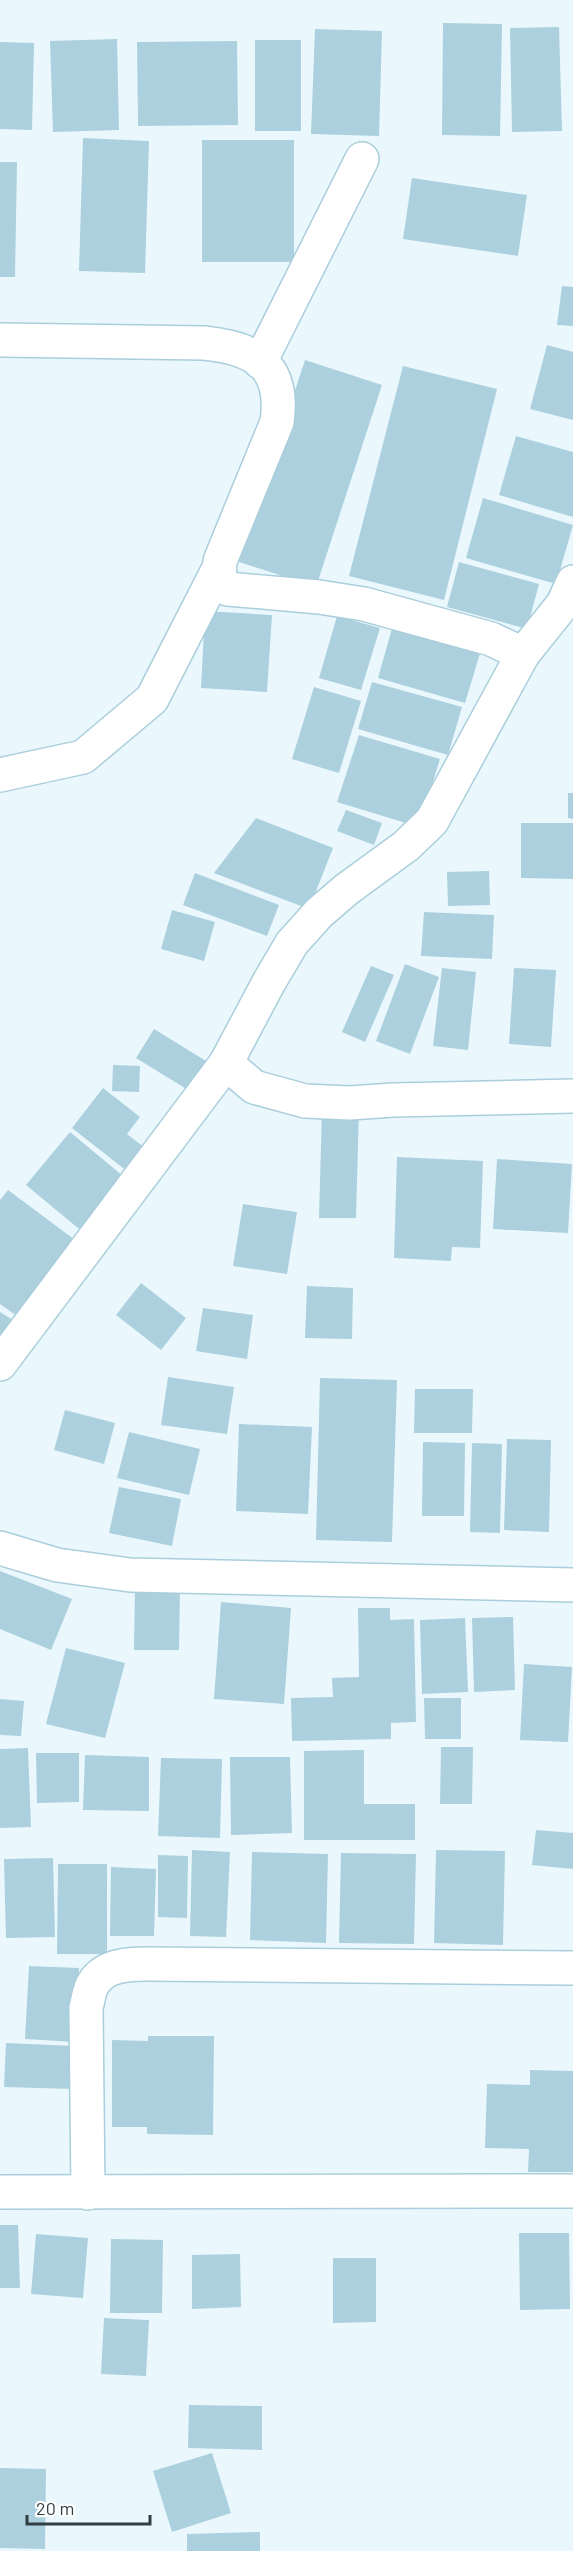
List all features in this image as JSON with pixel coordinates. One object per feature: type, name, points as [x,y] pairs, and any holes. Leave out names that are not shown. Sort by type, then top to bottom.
[{"type":"street","points":[[260,362],[362,159]]},
{"type":"street","points":[[0,340],[230,345],[250,352],[271,376],[279,393],[277,422],[218,570],[152,699],[83,757],[0,775]]},
{"type":"street","points":[[218,570],[219,580],[228,589],[319,597],[364,604],[491,639],[523,654]]},
{"type":"street","points":[[0,1364],[226,1063],[292,943],[319,913],[347,889],[406,846],[432,821],[523,654],[563,604],[573,582]]},
{"type":"street","points":[[226,1063],[254,1087],[305,1101],[350,1103],[573,1096]]},
{"type":"street","points":[[0,1548],[57,1565],[130,1575],[573,1585]]},
{"type":"street","points":[[88,2193],[86,2008],[93,1983],[109,1969],[128,1964],[573,1968]]},
{"type":"street","points":[[0,2192],[573,2191]]},
{"type":"building","points":[[443,23],[502,24],[500,136],[442,135]]},
{"type":"building","points":[[559,27],[562,131],[512,132],[510,28]]},
{"type":"building","points":[[315,29],[382,31],[379,136],[311,134]]},
{"type":"building","points":[[117,39],[119,130],[53,132],[50,41]]},
{"type":"building","points":[[255,40],[301,40],[301,131],[255,131]]},
{"type":"building","points":[[237,41],[238,125],[138,126],[137,42]]},
{"type":"building","points":[[0,42],[34,43],[32,130],[0,129]]},
{"type":"building","points":[[83,138],[149,141],[145,273],[79,271]]},
{"type":"building","points":[[202,140],[294,140],[294,262],[202,262]]},
{"type":"building","points":[[0,162],[17,162],[15,277],[0,277]]},
{"type":"building","points":[[412,178],[527,195],[518,256],[403,239]]},
{"type":"building","points":[[562,286],[573,287],[573,326],[557,325]]},
{"type":"building","points":[[547,345],[573,352],[573,420],[530,409]]},
{"type":"building","points":[[305,360],[382,385],[316,587],[239,562]]},
{"type":"building","points":[[403,366],[497,389],[444,600],[349,576]]},
{"type":"building","points":[[516,436],[573,452],[573,517],[499,495]]},
{"type":"building","points":[[483,498],[573,525],[556,584],[466,558]]},
{"type":"building","points":[[459,562],[539,584],[527,629],[447,607]]},
{"type":"building","points":[[205,611],[272,615],[267,692],[201,688]]},
{"type":"building","points":[[337,616],[380,628],[361,690],[319,678]]},
{"type":"building","points":[[393,625],[481,650],[465,703],[378,678]]},
{"type":"building","points":[[372,682],[462,707],[448,755],[358,729]]},
{"type":"building","points":[[314,687],[361,701],[339,773],[292,759]]},
{"type":"building","points":[[359,735],[440,759],[419,827],[337,802]]},
{"type":"building","points":[[568,793],[573,793],[573,819],[568,818]]},
{"type":"building","points":[[346,810],[382,823],[374,845],[337,831]]},
{"type":"building","points":[[256,818],[333,848],[309,909],[214,873]]},
{"type":"building","points":[[521,823],[573,823],[573,879],[521,878]]},
{"type":"building","points":[[489,871],[490,905],[448,906],[447,872]]},
{"type":"building","points":[[195,873],[279,905],[267,936],[183,905]]},
{"type":"building","points":[[172,910],[215,922],[204,961],[161,949]]},
{"type":"building","points":[[424,912],[494,915],[492,959],[421,956]]},
{"type":"building","points":[[405,964],[439,977],[410,1054],[376,1041]]},
{"type":"building","points":[[371,966],[394,975],[365,1042],[342,1032]]},
{"type":"building","points":[[442,968],[476,972],[468,1050],[433,1046]]},
{"type":"building","points":[[514,968],[556,970],[551,1047],[509,1044]]},
{"type":"building","points":[[154,1029],[206,1061],[188,1090],[136,1058]]},
{"type":"building","points":[[113,1065],[140,1066],[139,1092],[112,1091]]},
{"type":"building","points":[[103,1088],[140,1117],[127,1134],[150,1152],[132,1175],[72,1128]]},
{"type":"building","points":[[322,1108],[359,1109],[356,1218],[319,1218]]},
{"type":"building","points":[[70,1132],[129,1181],[84,1233],[26,1185]]},
{"type":"building","points":[[397,1157],[483,1161],[480,1248],[452,1247],[451,1261],[394,1258]]},
{"type":"building","points":[[497,1159],[572,1164],[568,1233],[493,1229]]},
{"type":"building","points":[[8,1190],[79,1243],[21,1319],[0,1304],[0,1200]]},
{"type":"building","points":[[243,1204],[297,1212],[287,1274],[233,1266]]},
{"type":"building","points":[[141,1283],[186,1318],[161,1350],[116,1315]]},
{"type":"building","points":[[307,1286],[353,1288],[352,1339],[305,1338]]},
{"type":"building","points":[[203,1308],[253,1315],[247,1359],[196,1351]]},
{"type":"building","points":[[0,1312],[13,1320],[0,1342]]},
{"type":"building","points":[[168,1377],[234,1387],[227,1434],[161,1425]]},
{"type":"building","points":[[320,1378],[397,1380],[392,1542],[316,1540]]},
{"type":"building","points":[[415,1389],[473,1389],[472,1433],[414,1433]]},
{"type":"building","points":[[65,1410],[115,1423],[104,1464],[54,1450]]},
{"type":"building","points":[[239,1424],[312,1427],[308,1514],[236,1511]]},
{"type":"building","points":[[129,1432],[200,1449],[189,1495],[117,1478]]},
{"type":"building","points":[[507,1439],[551,1440],[549,1532],[504,1530]]},
{"type":"building","points":[[423,1442],[465,1443],[464,1516],[422,1516]]},
{"type":"building","points":[[472,1443],[502,1444],[500,1533],[470,1532]]},
{"type":"building","points":[[119,1487],[181,1499],[172,1546],[109,1533]]},
{"type":"building","points":[[0,1571],[72,1599],[51,1650],[0,1629]]},
{"type":"building","points":[[135,1587],[180,1587],[179,1650],[134,1650]]},
{"type":"building","points":[[221,1602],[291,1608],[284,1704],[214,1699]]},
{"type":"building","points":[[358,1608],[390,1608],[390,1620],[414,1619],[416,1722],[391,1723],[391,1739],[292,1741],[291,1698],[333,1697],[332,1678],[359,1677]]},
{"type":"building","points":[[513,1617],[515,1690],[474,1692],[472,1618]]},
{"type":"building","points":[[465,1618],[468,1692],[422,1694],[420,1620]]},
{"type":"building","points":[[66,1648],[125,1663],[105,1738],[46,1724]]},
{"type":"building","points":[[524,1664],[572,1667],[568,1742],[520,1740]]},
{"type":"building","points":[[424,1698],[461,1698],[461,1739],[425,1739]]},
{"type":"building","points":[[0,1699],[24,1701],[21,1736],[0,1735]]},
{"type":"building","points":[[441,1747],[473,1747],[472,1804],[440,1804]]},
{"type":"building","points":[[28,1748],[31,1827],[0,1828],[0,1749]]},
{"type":"building","points":[[364,1750],[364,1804],[415,1804],[415,1840],[304,1840],[304,1751]]},
{"type":"building","points":[[36,1753],[79,1753],[79,1802],[37,1803]]},
{"type":"building","points":[[85,1755],[149,1757],[149,1811],[83,1810]]},
{"type":"building","points":[[230,1757],[290,1757],[292,1833],[231,1835]]},
{"type":"building","points":[[161,1758],[222,1759],[220,1838],[158,1836]]},
{"type":"building","points":[[536,1830],[573,1833],[573,1869],[532,1865]]},
{"type":"building","points":[[192,1850],[230,1852],[226,1937],[190,1936]]},
{"type":"building","points":[[436,1850],[505,1851],[503,1945],[434,1943]]},
{"type":"building","points":[[252,1852],[328,1854],[326,1943],[250,1940]]},
{"type":"building","points":[[341,1853],[416,1854],[414,1944],[339,1943]]},
{"type":"building","points":[[158,1855],[188,1856],[187,1918],[158,1917]]},
{"type":"building","points":[[53,1858],[55,1937],[6,1938],[4,1859]]},
{"type":"building","points":[[58,1864],[107,1864],[107,1954],[57,1954]]},
{"type":"building","points":[[111,1867],[156,1869],[154,1936],[110,1936]]},
{"type":"building","points":[[29,1966],[79,1968],[75,2042],[25,2039]]},
{"type":"building","points":[[148,2036],[214,2036],[213,2135],[147,2134],[147,2127],[112,2127],[112,2040],[148,2041]]},
{"type":"building","points":[[6,2043],[75,2046],[73,2089],[4,2087]]},
{"type":"building","points":[[530,2070],[573,2071],[573,2172],[528,2172],[529,2149],[485,2148],[487,2084],[530,2085]]},
{"type":"building","points":[[0,2225],[18,2225],[20,2288],[0,2288]]},
{"type":"building","points":[[519,2233],[569,2233],[570,2309],[520,2310]]},
{"type":"building","points":[[36,2234],[88,2238],[83,2298],[31,2294]]},
{"type":"building","points":[[111,2239],[163,2240],[162,2313],[110,2313]]},
{"type":"building","points":[[240,2254],[241,2307],[192,2309],[192,2255]]},
{"type":"building","points":[[333,2258],[376,2258],[376,2322],[333,2323]]},
{"type":"building","points":[[104,2318],[149,2320],[146,2376],[101,2374]]},
{"type":"building","points":[[189,2405],[262,2406],[262,2450],[188,2448]]},
{"type":"building","points":[[212,2453],[231,2513],[172,2532],[153,2471]]},
{"type":"building","points":[[0,2468],[46,2469],[45,2549],[0,2548]]},
{"type":"building","points":[[260,2532],[260,2551],[187,2551],[187,2534]]}]
